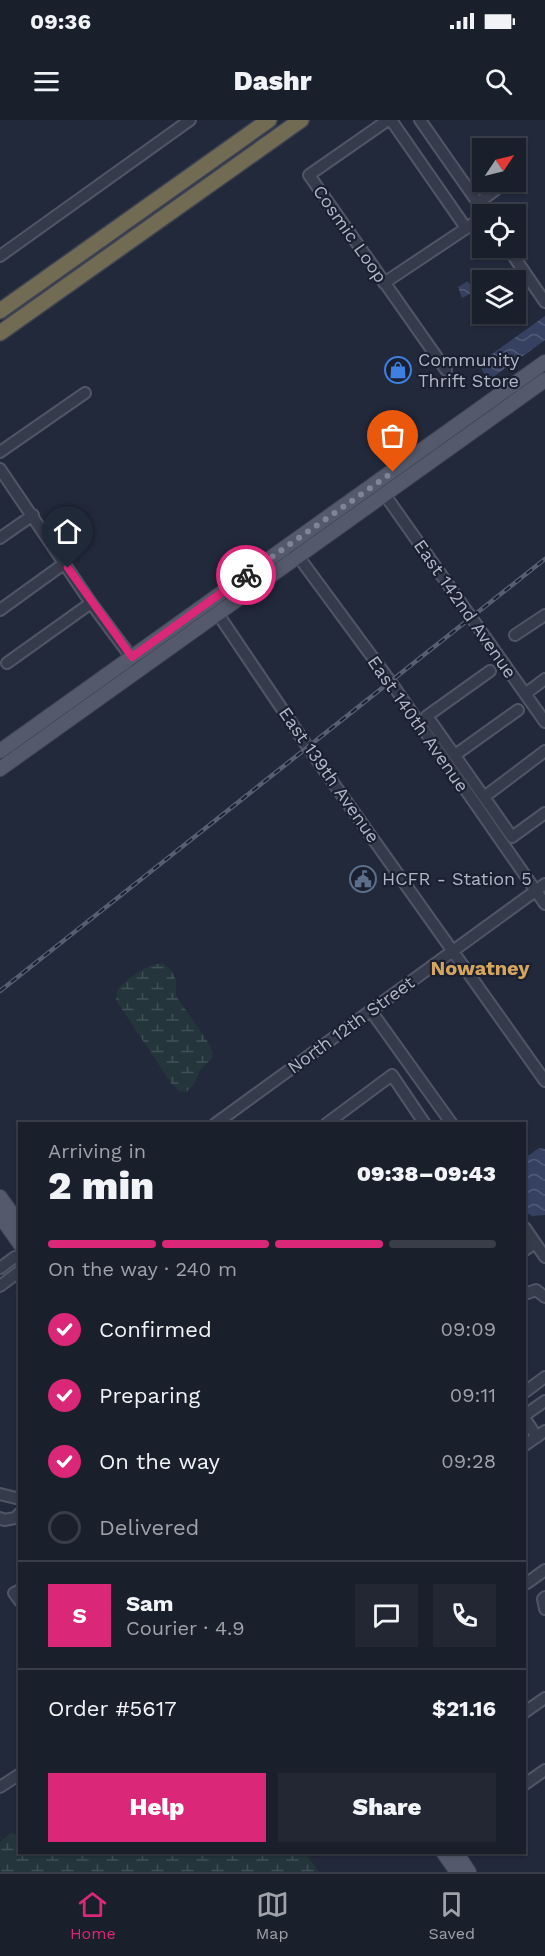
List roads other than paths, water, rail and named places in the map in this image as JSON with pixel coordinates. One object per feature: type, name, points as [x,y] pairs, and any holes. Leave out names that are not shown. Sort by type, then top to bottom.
[{"type":"highway","points":[[0,311],[269,120]]},
{"type":"highway","points":[[0,333],[301,120]]},
{"type":"main road","points":[[0,769],[285,548],[545,362]]},
{"type":"main road","points":[[2,753],[92,686],[136,663],[218,614],[545,380]]},
{"type":"main road","points":[[367,490],[375,490],[384,495]]},
{"type":"main road","points":[[285,548],[293,560]]},
{"type":"main road","points":[[31,747],[38,734],[58,719],[92,686]]},
{"type":"main road","points":[[0,1197],[18,1223]]},
{"type":"main road","points":[[0,1216],[18,1241]]},
{"type":"main road","points":[[444,1854],[457,1872]]},
{"type":"main road","points":[[457,1854],[469,1872]]},
{"type":"street","points":[[390,120],[466,228]]},
{"type":"street","name":"Cosmic Loop","points":[[390,120],[309,175],[426,342],[433,342],[439,349],[436,357],[446,370]]},
{"type":"street","points":[[420,120],[478,203],[493,192]]},
{"type":"street","points":[[0,256],[186,121]]},
{"type":"street","points":[[384,283],[472,224]]},
{"type":"street","points":[[515,258],[545,302]]},
{"type":"street","points":[[0,452],[85,393]]},
{"type":"street","points":[[0,469],[91,603],[136,663]]},
{"type":"street","name":"East 142nd Avenue","points":[[384,495],[545,722]]},
{"type":"street","points":[[0,538],[33,515]]},
{"type":"street","name":"East 140th Avenue","points":[[293,560],[390,681],[421,728],[540,888],[545,904]]},
{"type":"street","points":[[0,610],[65,563]]},
{"type":"street","points":[[6,663],[91,603]]},
{"type":"street","name":"East 139th Avenue","points":[[218,614],[307,746],[545,1081]]},
{"type":"street","points":[[515,635],[545,615]]},
{"type":"street","points":[[437,730],[421,728],[427,716],[490,670]]},
{"type":"street","points":[[525,694],[545,679]]},
{"type":"street","points":[[455,756],[518,710]]},
{"type":"street","points":[[427,716],[512,837],[545,813]]},
{"type":"street","points":[[484,796],[545,751]]},
{"type":"street","name":"North 12th Street","points":[[218,1122],[540,888]]},
{"type":"street","points":[[371,1011],[451,1122]]},
{"type":"street","points":[[329,1122],[392,1075],[424,1122]]},
{"type":"street","points":[[401,1088],[419,1076]]},
{"type":"street","points":[[526,1230],[545,1257]]},
{"type":"street","points":[[526,1249],[535,1243]]},
{"type":"street","points":[[0,1268],[18,1256]]},
{"type":"street","points":[[0,1286],[18,1272]]},
{"type":"street","points":[[526,1293],[536,1290],[545,1297]]},
{"type":"street","points":[[526,1391],[545,1377]]},
{"type":"street","points":[[526,1416],[545,1401]]},
{"type":"street","points":[[526,1418],[541,1434],[526,1444]]},
{"type":"street","points":[[0,1494],[18,1498]]},
{"type":"street","points":[[0,1518],[4,1520],[15,1518],[18,1515]]},
{"type":"street","points":[[526,1582],[527,1583],[545,1570]]},
{"type":"street","points":[[545,1597],[543,1599],[545,1609]]},
{"type":"street","points":[[526,1711],[545,1698]]},
{"type":"street","points":[[526,1781],[545,1763]]},
{"type":"street","points":[[526,1781],[545,1770]]},
{"type":"street","points":[[0,1787],[18,1775]]},
{"type":"water","points":[[468,281],[469,284],[472,282],[472,293],[462,298],[458,287]]},
{"type":"water","points":[[545,316],[545,340],[489,380],[478,364]]},
{"type":"water","points":[[539,1148],[545,1149],[545,1215],[532,1216],[526,1213],[526,1157]]},
{"type":"railway","points":[[0,991],[545,559]]},
{"type":"place","name":"Community Thrift Store","points":[[398,370]]},
{"type":"place","name":"HCFR - Station 5","points":[[363,879]]},
{"type":"district","name":"Nowatney","points":[[480,968]]}]
